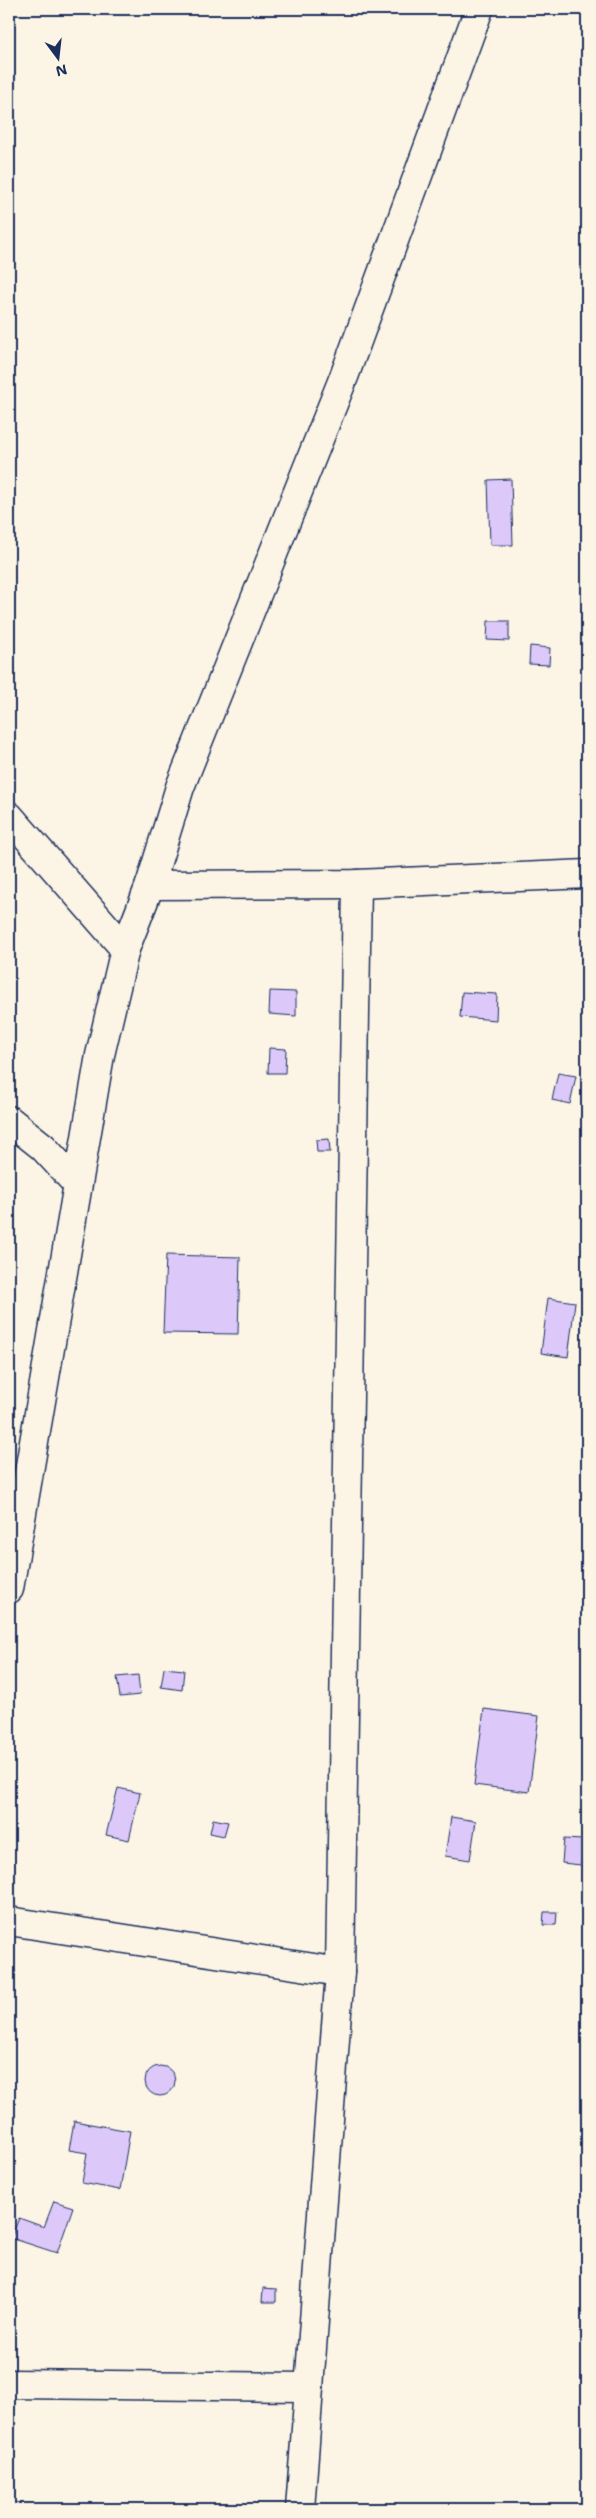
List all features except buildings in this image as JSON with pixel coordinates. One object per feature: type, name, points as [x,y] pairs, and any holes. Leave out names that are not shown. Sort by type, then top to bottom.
[{"type":"street","points":[[9,1589],[100,1055],[124,949],[150,885],[180,787],[346,374],[479,9]]},
{"type":"street","points":[[9,816],[124,949]]},
{"type":"street","points":[[150,885],[356,884],[587,874]]},
{"type":"street","points":[[300,2509],[340,1972],[356,884]]},
{"type":"street","points":[[9,1120],[43,1147],[77,1184]]},
{"type":"street","points":[[9,1921],[340,1972]]},
{"type":"street","points":[[9,2384],[309,2387]]}]
